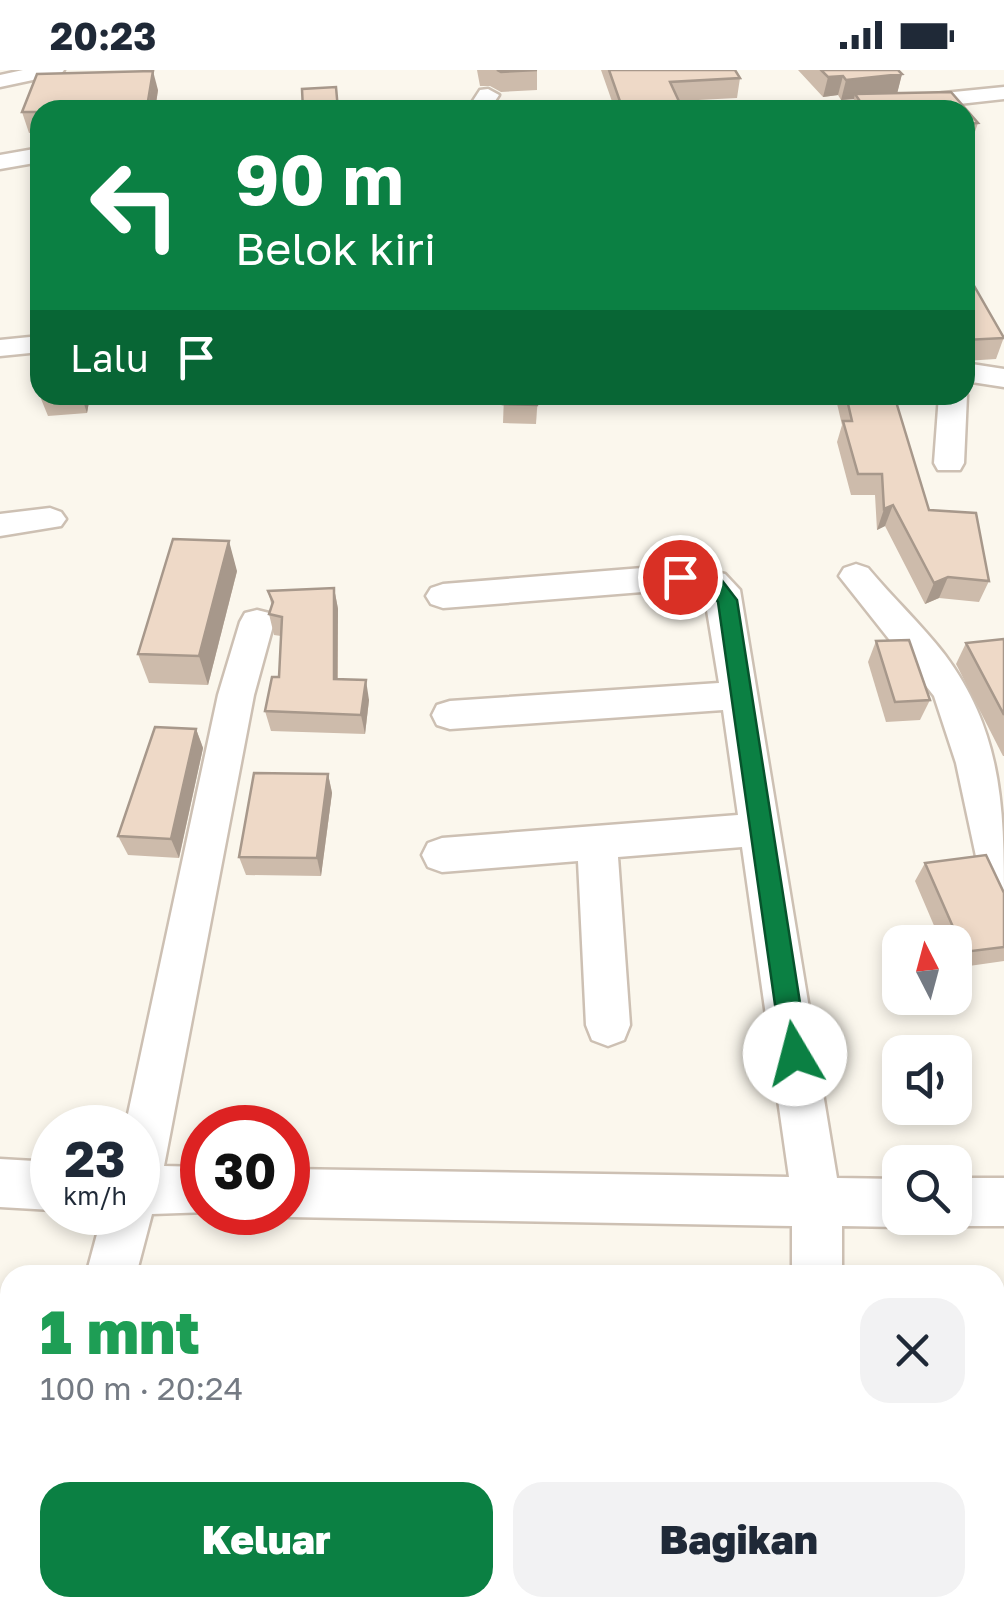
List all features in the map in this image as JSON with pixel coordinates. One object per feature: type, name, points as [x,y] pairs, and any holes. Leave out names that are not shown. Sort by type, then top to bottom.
[{"type":"street","points":[[0,81],[54,70]]},
{"type":"street","points":[[933,100],[1004,92]]},
{"type":"street","points":[[0,162],[30,157]]},
{"type":"street","points":[[0,348],[30,345]]},
{"type":"street","points":[[975,374],[1004,378]]},
{"type":"street","points":[[950,463],[953,405]]},
{"type":"street","points":[[0,525],[50,519]]},
{"type":"street","points":[[856,576],[888,618],[928,659],[953,698],[1004,888]]},
{"type":"street","points":[[443,596],[680,577],[713,582],[728,600],[817,1204],[817,1265]]},
{"type":"street","points":[[153,1105],[236,695],[257,622]]},
{"type":"street","points":[[450,715],[742,695]]},
{"type":"street","points":[[442,855],[761,829]]},
{"type":"street","points":[[597,842],[608,1024]]},
{"type":"street","points":[[0,1183],[30,1185]]},
{"type":"street","points":[[310,1192],[882,1203]]},
{"type":"street","points":[[972,1202],[1004,1202]]},
{"type":"street","points":[[114,1265],[122,1235]]},
{"type":"building","points":[[609,70],[735,70],[740,78],[670,82],[678,100],[620,100]]},
{"type":"building","points":[[821,70],[898,70],[902,74],[846,80],[843,76],[828,77]]},
{"type":"building","points":[[153,71],[148,100],[30,100],[30,112],[22,112],[37,74]]},
{"type":"building","points":[[336,87],[337,100],[303,100],[302,89]]},
{"type":"building","points":[[951,92],[958,100],[859,100],[855,94]]},
{"type":"building","points":[[975,287],[1004,338],[975,339]]},
{"type":"building","points":[[848,405],[897,405],[929,510],[976,513],[989,581],[948,577],[934,583],[893,505],[884,509],[882,474],[858,474],[843,421],[852,421]]},
{"type":"building","points":[[173,539],[229,541],[199,656],[138,654]]},
{"type":"building","points":[[334,588],[334,679],[366,680],[361,715],[265,711],[272,677],[279,677],[282,617],[269,614],[273,602],[268,591]]},
{"type":"building","points":[[1004,639],[1004,715],[966,643]]},
{"type":"building","points":[[909,640],[930,700],[895,702],[876,641]]},
{"type":"building","points":[[155,727],[196,729],[171,839],[118,836]]},
{"type":"building","points":[[254,773],[328,774],[317,858],[239,857]]},
{"type":"building","points":[[986,855],[1004,893],[1004,947],[972,951],[972,925],[952,925],[925,863]]},
{"type":"route","points":[[680,577],[713,582],[728,600],[795,1054]]}]
